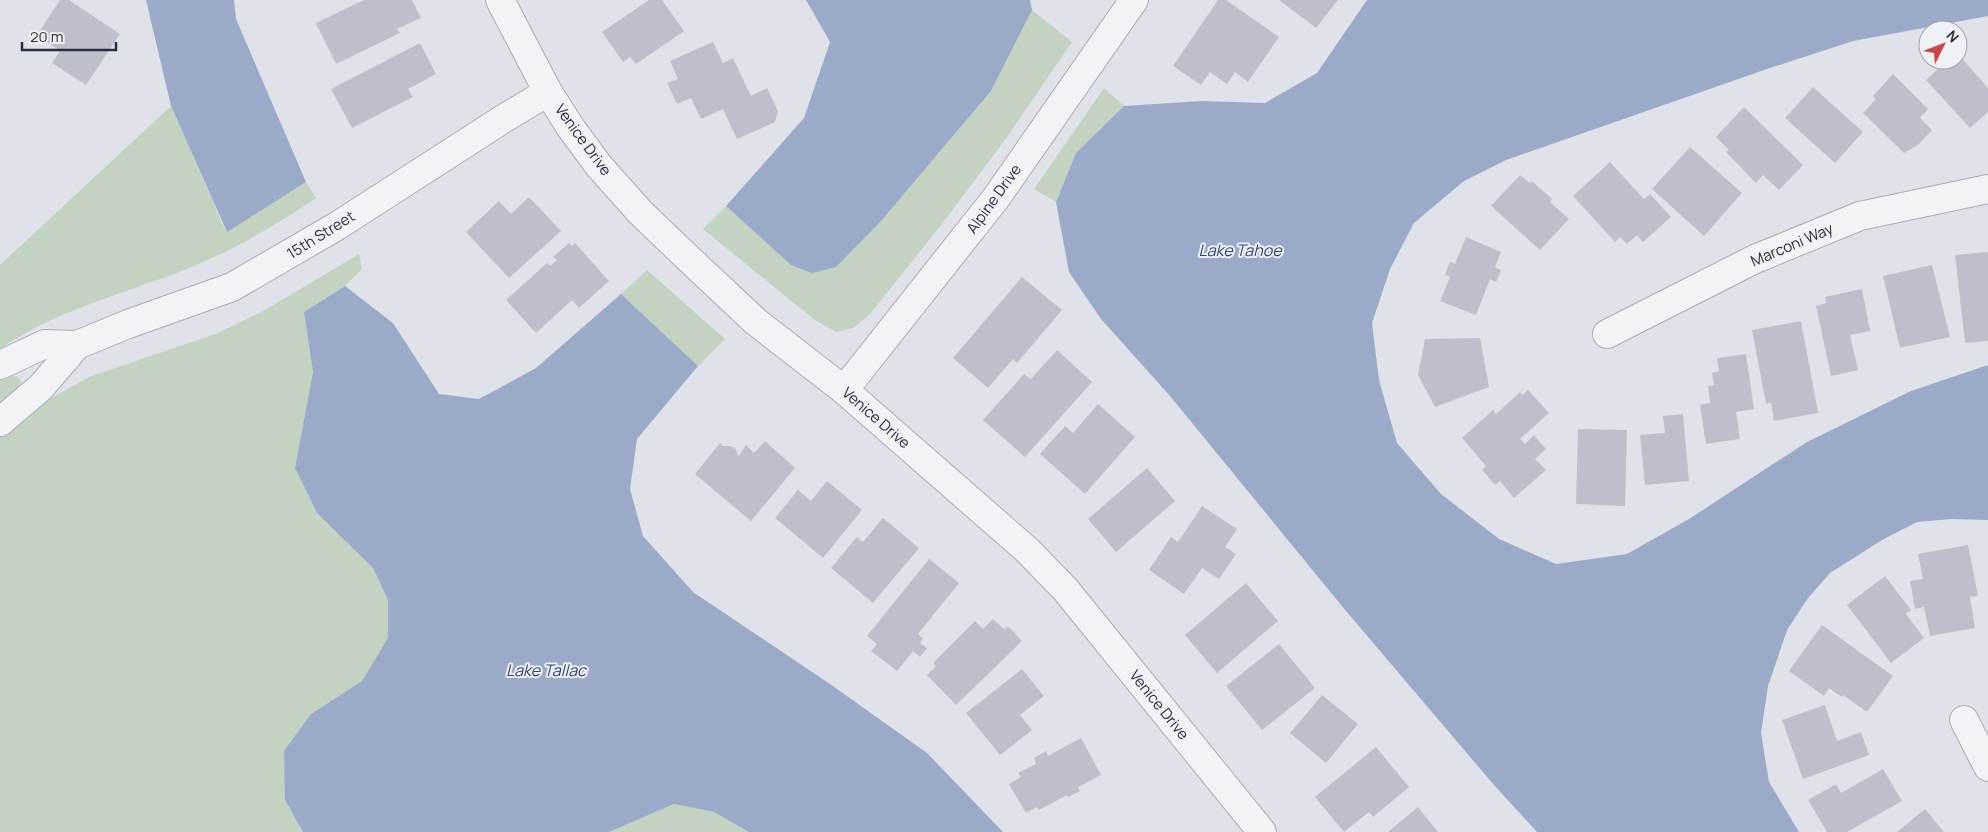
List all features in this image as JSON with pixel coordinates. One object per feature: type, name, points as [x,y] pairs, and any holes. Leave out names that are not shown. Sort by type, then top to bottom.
[{"type":"street","name":"Venice Drive","points":[[500,0],[548,92],[599,166],[640,212],[755,321],[844,390],[1027,550],[1065,589],[1262,832]]},
{"type":"street","name":"Alpine Drive","points":[[844,390],[996,198],[1134,0]]},
{"type":"street","name":"15th Street","points":[[0,366],[45,344],[78,345],[128,324],[232,287],[337,226],[548,92]]},
{"type":"street","name":"Marconi Way","points":[[1607,334],[1755,259],[1860,216],[1988,189]]},
{"type":"street","name":"15th Street","points":[[0,422],[41,387],[78,345]]},
{"type":"street","points":[[1964,720],[1988,767]]},
{"type":"green space","points":[[1032,10],[1072,42],[1005,140],[941,225],[870,314],[853,328],[837,332],[816,321],[703,229],[726,206],[791,265],[882,220],[991,91]]},
{"type":"green space","points":[[1104,88],[1124,106],[1076,153],[1056,202],[1034,189]]},
{"type":"green space","points":[[171,106],[226,232],[306,182],[316,198],[266,230],[215,257],[64,314],[42,324],[0,349],[0,265]]},
{"type":"green space","points":[[359,254],[362,269],[345,286],[304,312],[313,372],[295,468],[317,513],[373,568],[388,600],[388,638],[362,681],[311,714],[285,800],[303,832],[0,832],[0,435],[39,405],[89,377],[218,333],[265,310]]},
{"type":"green space","points":[[647,270],[725,339],[698,366],[621,294]]},
{"type":"green space","points":[[16,376],[22,382],[17,392],[0,405],[0,379]]},
{"type":"green space","points":[[674,804],[714,812],[749,832],[609,832]]},
{"type":"water","points":[[146,0],[234,0],[236,19],[306,182],[227,232],[171,106]]},
{"type":"water","points":[[806,0],[1030,0],[1032,10],[991,91],[882,220],[836,267],[812,273],[791,265],[726,206],[804,118],[830,42]]},
{"type":"water","name":"Lake Tahoe","points":[[1367,0],[1988,0],[1988,16],[1966,20],[1918,20],[1918,29],[1853,41],[1767,69],[1506,160],[1464,181],[1414,223],[1390,269],[1372,323],[1379,380],[1397,443],[1441,494],[1499,539],[1556,564],[1627,554],[1689,519],[1807,442],[1911,391],[1988,365],[1988,520],[1951,519],[1917,522],[1882,540],[1830,573],[1808,598],[1787,630],[1768,686],[1761,733],[1769,782],[1799,832],[1537,832],[1494,785],[1346,611],[1170,396],[1101,319],[1069,272],[1056,202],[1076,153],[1124,106],[1202,101],[1265,103],[1317,73]]},
{"type":"water","name":"Lake Tallac","points":[[345,286],[393,323],[439,394],[479,399],[536,368],[621,294],[698,366],[637,439],[630,489],[643,536],[693,592],[830,684],[927,753],[1003,832],[749,832],[714,812],[674,804],[609,832],[303,832],[285,800],[284,751],[311,714],[362,681],[388,638],[388,600],[373,568],[317,513],[295,468],[313,372],[304,312]]},
{"type":"building","points":[[60,0],[69,0],[120,34],[86,85],[52,63],[60,51],[37,35]]},
{"type":"building","points":[[364,0],[412,0],[421,18],[397,29],[400,33],[336,64],[316,23]]},
{"type":"building","points":[[649,0],[662,0],[684,31],[636,64],[630,57],[623,62],[602,32]]},
{"type":"building","points":[[1218,0],[1226,0],[1279,37],[1248,82],[1235,72],[1227,84],[1210,72],[1201,85],[1173,66]]},
{"type":"building","points":[[1279,0],[1338,0],[1316,28]]},
{"type":"building","points":[[713,42],[723,63],[733,58],[751,96],[767,88],[778,111],[775,122],[737,139],[723,109],[701,119],[691,98],[677,104],[667,83],[678,79],[670,61]]},
{"type":"building","points":[[420,43],[436,74],[408,89],[413,97],[352,128],[331,89]]},
{"type":"building","points":[[1968,65],[1988,88],[1988,112],[1970,128],[1926,80],[1937,70],[1968,70]]},
{"type":"building","points":[[1893,74],[1928,109],[1920,118],[1932,130],[1918,145],[1904,153],[1863,113],[1876,99],[1873,96]]},
{"type":"building","points":[[1813,87],[1863,132],[1835,163],[1785,118]]},
{"type":"building","points":[[1744,107],[1803,165],[1779,190],[1763,175],[1756,183],[1726,152],[1729,150],[1716,137]]},
{"type":"building","points":[[1690,147],[1742,193],[1704,236],[1652,189]]},
{"type":"building","points":[[1610,162],[1644,199],[1650,194],[1671,217],[1643,242],[1637,235],[1627,244],[1620,237],[1615,242],[1573,196]]},
{"type":"building","points":[[1520,175],[1530,183],[1532,181],[1552,199],[1550,202],[1569,219],[1540,250],[1491,206]]},
{"type":"building","points":[[529,197],[561,231],[509,278],[466,232],[499,201],[511,214]]},
{"type":"building","points":[[1466,237],[1501,252],[1495,267],[1501,270],[1496,282],[1490,279],[1476,315],[1440,301],[1450,277],[1445,274],[1450,262],[1455,264]]},
{"type":"building","points":[[569,243],[572,246],[575,243],[609,281],[579,308],[572,300],[536,333],[506,300],[547,263],[550,266],[557,260],[553,257]]},
{"type":"building","points":[[1988,252],[1988,341],[1965,343],[1955,255]]},
{"type":"building","points":[[1932,265],[1950,337],[1900,348],[1883,276]]},
{"type":"building","points":[[1022,277],[1062,310],[1017,363],[1013,359],[988,388],[953,358]]},
{"type":"building","points":[[1862,289],[1870,331],[1850,335],[1858,370],[1831,376],[1816,306],[1826,303],[1825,297]]},
{"type":"building","points":[[1801,321],[1818,413],[1774,421],[1771,403],[1766,404],[1752,330]]},
{"type":"building","points":[[1480,338],[1489,387],[1435,407],[1418,375],[1425,339]]},
{"type":"building","points":[[1057,350],[1092,382],[1025,457],[983,420],[1024,374],[1031,379]]},
{"type":"building","points":[[1746,354],[1754,409],[1736,412],[1740,439],[1706,444],[1700,405],[1710,403],[1708,386],[1714,385],[1712,373],[1719,371],[1717,358]]},
{"type":"building","points":[[1528,390],[1549,413],[1520,439],[1525,444],[1534,435],[1546,449],[1535,459],[1546,470],[1514,498],[1500,481],[1495,485],[1482,470],[1486,466],[1462,438],[1493,410],[1496,414],[1520,392],[1522,395]]},
{"type":"building","points":[[1098,404],[1135,437],[1085,494],[1040,454],[1065,426],[1073,433]]},
{"type":"building","points":[[1683,414],[1689,481],[1645,485],[1640,435],[1665,433],[1663,416]]},
{"type":"building","points":[[1578,429],[1627,430],[1625,506],[1576,504]]},
{"type":"building","points":[[765,441],[795,468],[751,521],[695,474],[720,443],[723,446],[731,446],[736,449],[738,457],[746,445],[754,453]]},
{"type":"building","points":[[1147,468],[1175,501],[1116,552],[1088,519]]},
{"type":"building","points":[[827,481],[862,510],[823,558],[775,518],[798,490],[811,501]]},
{"type":"building","points":[[1202,506],[1237,529],[1225,547],[1236,554],[1219,579],[1202,568],[1184,594],[1149,570],[1171,537],[1178,542]]},
{"type":"building","points":[[883,518],[919,548],[873,603],[831,568],[857,537],[863,542]]},
{"type":"building","points":[[1968,545],[1978,596],[1970,597],[1975,628],[1930,636],[1924,607],[1915,609],[1910,581],[1923,579],[1918,554]]},
{"type":"building","points":[[929,559],[959,583],[918,634],[923,638],[920,643],[927,648],[920,657],[913,651],[897,671],[871,651],[877,644],[867,636]]},
{"type":"building","points":[[1885,576],[1911,610],[1906,614],[1924,638],[1891,663],[1847,605]]},
{"type":"building","points":[[1246,583],[1278,621],[1217,673],[1185,635]]},
{"type":"building","points":[[993,619],[1005,630],[1008,626],[1022,641],[956,705],[927,675],[936,666],[933,663],[975,621],[983,629]]},
{"type":"building","points":[[1822,625],[1893,676],[1867,712],[1843,695],[1842,697],[1829,688],[1824,696],[1789,671]]},
{"type":"building","points":[[1279,644],[1315,688],[1262,730],[1226,686]]},
{"type":"building","points":[[1022,669],[1044,696],[1020,715],[1032,730],[1000,755],[966,713]]},
{"type":"building","points":[[1322,695],[1358,724],[1326,763],[1290,733]]},
{"type":"building","points":[[1825,705],[1837,741],[1861,732],[1869,755],[1803,779],[1782,720]]},
{"type":"building","points":[[1081,738],[1101,775],[1078,787],[1080,791],[1068,797],[1067,795],[1039,810],[1037,807],[1026,813],[1009,784],[1021,777],[1018,773],[1036,764],[1034,758],[1046,751],[1048,756]]},
{"type":"building","points":[[1376,747],[1409,787],[1373,817],[1369,812],[1344,832],[1315,797]]},
{"type":"building","points":[[1883,769],[1902,801],[1847,832],[1827,832],[1808,800],[1836,784],[1841,793]]},
{"type":"building","points":[[1418,807],[1438,832],[1388,832]]},
{"type":"building","points":[[1925,809],[1944,832],[1897,832]]}]
